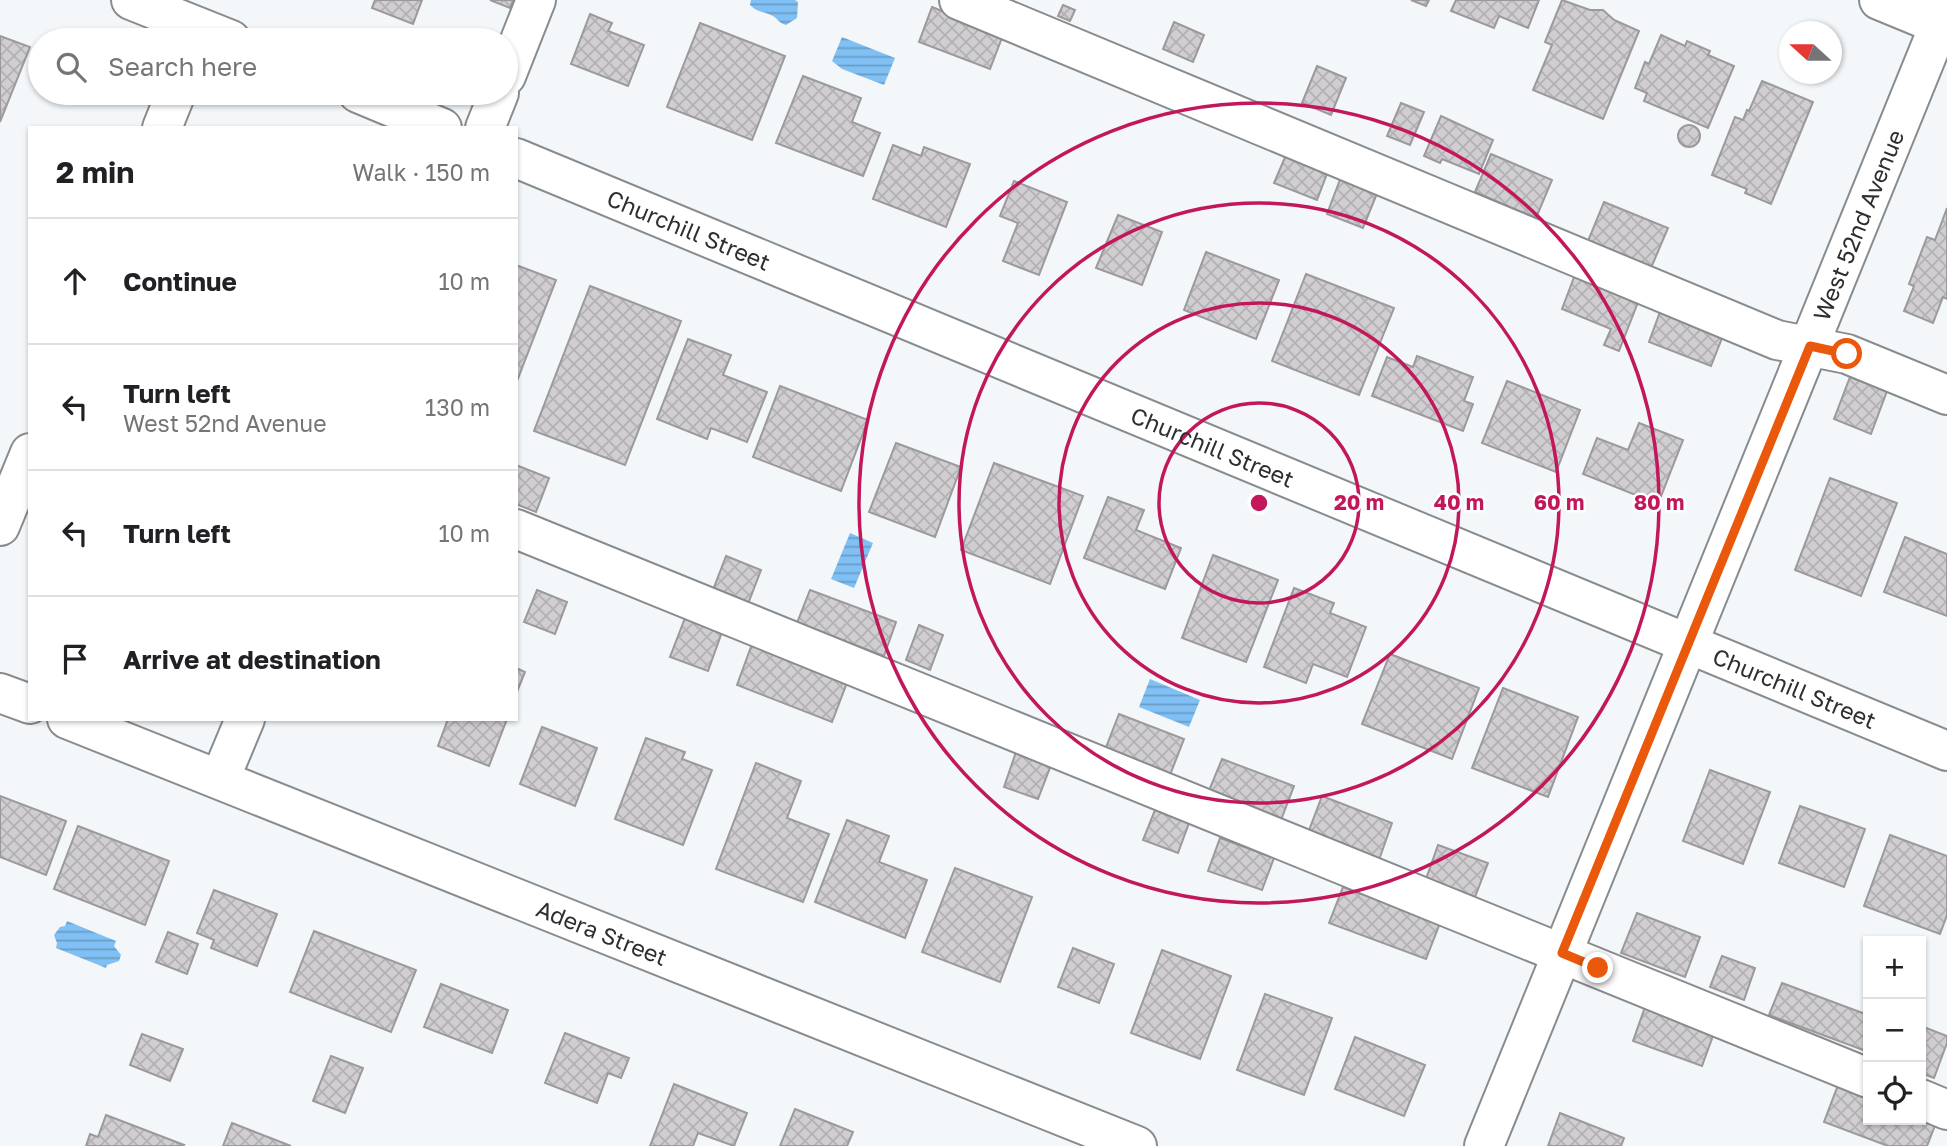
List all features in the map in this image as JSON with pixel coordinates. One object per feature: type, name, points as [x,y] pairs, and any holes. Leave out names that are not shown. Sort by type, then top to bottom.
[{"type":"main road","points":[[131,0],[211,27]]},
{"type":"main road","points":[[518,47],[537,0]]},
{"type":"main road","points":[[959,0],[1777,340],[1847,354],[1947,395]]},
{"type":"main road","points":[[1880,0],[1944,20]]},
{"type":"main road","name":"West 52nd Avenue","points":[[1484,1146],[1944,20]]},
{"type":"main road","points":[[163,126],[171,105]]},
{"type":"main road","points":[[387,105],[437,126]]},
{"type":"main road","points":[[486,126],[494,105]]},
{"type":"main road","name":"Churchill Street","points":[[518,159],[1947,751]]},
{"type":"main road","points":[[0,527],[28,458]]},
{"type":"main road","points":[[518,530],[1863,1076]]},
{"type":"main road","points":[[0,693],[28,704]]},
{"type":"main road","name":"Adera Street","points":[[72,721],[1137,1146]]},
{"type":"main road","points":[[220,779],[244,721]]},
{"type":"main road","points":[[1926,1101],[1947,1110]]},
{"type":"water","points":[[751,0],[795,0],[798,2],[797,18],[786,25],[783,24],[773,16],[753,8],[750,5]]},
{"type":"water","points":[[842,37],[895,58],[884,85],[842,69],[832,61]]},
{"type":"water","points":[[850,533],[873,543],[854,588],[831,579]]},
{"type":"water","points":[[1150,679],[1200,700],[1189,727],[1139,707]]},
{"type":"water","points":[[67,921],[116,941],[114,946],[121,955],[119,961],[107,965],[106,968],[56,948],[54,935]]},
{"type":"building","points":[[375,0],[422,0],[413,24],[372,8]]},
{"type":"building","points":[[490,0],[513,0],[510,8]]},
{"type":"building","points":[[1411,0],[1429,0],[1426,6]]},
{"type":"building","points":[[1456,0],[1539,0],[1528,28],[1499,16],[1494,28],[1451,11]]},
{"type":"building","points":[[1562,0],[1590,10],[1603,10],[1614,20],[1639,31],[1603,119],[1533,90],[1552,45],[1545,42]]},
{"type":"building","points":[[1063,5],[1075,10],[1070,21],[1058,16]]},
{"type":"building","points":[[932,7],[1003,35],[990,69],[919,42]]},
{"type":"building","points":[[590,14],[612,23],[608,31],[644,45],[628,86],[571,64]]},
{"type":"building","points":[[1174,22],[1204,35],[1193,62],[1163,49]]},
{"type":"building","points":[[700,23],[785,56],[752,140],[667,107]]},
{"type":"building","points":[[1661,35],[1685,46],[1687,41],[1710,51],[1708,55],[1734,66],[1708,128],[1644,101],[1647,93],[1635,88],[1645,62],[1649,64]]},
{"type":"building","points":[[0,36],[28,46],[28,52],[0,122]]},
{"type":"building","points":[[1317,66],[1346,78],[1331,115],[1302,103]]},
{"type":"building","points":[[803,76],[861,98],[852,122],[880,133],[863,176],[776,143]]},
{"type":"building","points":[[1762,81],[1813,102],[1771,204],[1745,193],[1747,189],[1712,175],[1735,117],[1743,120]]},
{"type":"building","points":[[1401,103],[1424,112],[1410,145],[1387,136]]},
{"type":"building","points":[[1441,116],[1493,140],[1479,174],[1442,159],[1440,163],[1424,156]]},
{"type":"building","points":[[1689,125],[1697,128],[1700,136],[1697,144],[1689,147],[1681,144],[1678,136],[1681,128]]},
{"type":"building","points":[[893,145],[921,156],[924,147],[970,164],[946,227],[873,199]]},
{"type":"building","points":[[1491,154],[1552,180],[1536,218],[1475,192]]},
{"type":"building","points":[[1286,155],[1328,171],[1317,200],[1274,183]]},
{"type":"building","points":[[1341,177],[1378,191],[1363,228],[1327,214]]},
{"type":"building","points":[[1014,181],[1067,202],[1039,275],[1003,261],[1018,223],[1000,216]]},
{"type":"building","points":[[1604,202],[1668,228],[1651,268],[1588,241]]},
{"type":"building","points":[[1947,208],[1947,299],[1943,297],[1933,323],[1904,311],[1914,286],[1909,284],[1927,237],[1935,240]]},
{"type":"building","points":[[1118,215],[1162,232],[1142,285],[1096,268]]},
{"type":"building","points":[[1206,252],[1279,280],[1256,339],[1184,310]]},
{"type":"building","points":[[518,266],[556,280],[518,378]]},
{"type":"building","points":[[1576,272],[1640,297],[1619,351],[1604,345],[1611,329],[1562,309]]},
{"type":"building","points":[[1306,274],[1394,308],[1359,395],[1272,361]]},
{"type":"building","points":[[590,286],[681,321],[625,465],[534,431]]},
{"type":"building","points":[[1661,309],[1724,333],[1711,366],[1649,342]]},
{"type":"building","points":[[688,339],[731,355],[723,375],[767,392],[747,442],[711,428],[707,439],[657,419]]},
{"type":"building","points":[[1417,356],[1473,377],[1464,401],[1473,404],[1463,431],[1372,396],[1387,357],[1413,367]]},
{"type":"building","points":[[1850,377],[1887,391],[1871,434],[1834,419]]},
{"type":"building","points":[[1507,381],[1580,410],[1556,472],[1482,443]]},
{"type":"building","points":[[780,386],[868,420],[841,491],[753,457]]},
{"type":"building","points":[[1639,423],[1683,440],[1658,504],[1583,474],[1597,438],[1628,450]]},
{"type":"building","points":[[896,443],[961,467],[935,537],[869,512]]},
{"type":"building","points":[[994,463],[1083,496],[1050,584],[961,550]]},
{"type":"building","points":[[518,466],[549,478],[536,512],[518,505]]},
{"type":"building","points":[[1830,478],[1897,503],[1861,596],[1795,570]]},
{"type":"building","points":[[1108,497],[1144,510],[1136,530],[1181,548],[1165,589],[1084,558]]},
{"type":"building","points":[[1905,537],[1947,554],[1947,616],[1884,592]]},
{"type":"building","points":[[1213,555],[1278,580],[1246,662],[1182,638]]},
{"type":"building","points":[[726,556],[761,570],[748,604],[713,590]]},
{"type":"building","points":[[1294,588],[1334,603],[1330,613],[1366,627],[1347,677],[1313,664],[1306,683],[1264,667]]},
{"type":"building","points":[[537,590],[567,602],[555,634],[524,622]]},
{"type":"building","points":[[810,590],[896,622],[884,656],[797,623]]},
{"type":"building","points":[[685,618],[722,632],[708,671],[670,657]]},
{"type":"building","points":[[919,625],[943,635],[930,670],[906,660]]},
{"type":"building","points":[[752,644],[848,680],[832,722],[737,685]]},
{"type":"building","points":[[1390,654],[1479,688],[1452,759],[1362,724]]},
{"type":"building","points":[[518,669],[525,672],[518,689]]},
{"type":"building","points":[[1503,688],[1578,717],[1548,797],[1472,768]]},
{"type":"building","points":[[1119,714],[1184,739],[1170,775],[1105,750]]},
{"type":"building","points":[[447,721],[506,721],[489,766],[438,746]]},
{"type":"building","points":[[542,727],[597,748],[575,806],[520,784]]},
{"type":"building","points":[[646,738],[685,752],[682,759],[712,770],[683,845],[615,819]]},
{"type":"building","points":[[1016,752],[1051,765],[1038,799],[1004,787]]},
{"type":"building","points":[[1222,759],[1294,786],[1281,820],[1208,793]]},
{"type":"building","points":[[756,763],[801,781],[787,818],[829,834],[803,902],[716,869]]},
{"type":"building","points":[[1710,770],[1770,792],[1743,864],[1683,841]]},
{"type":"building","points":[[0,796],[66,821],[46,875],[0,857]]},
{"type":"building","points":[[1322,796],[1392,823],[1379,860],[1308,833]]},
{"type":"building","points":[[1800,806],[1865,829],[1844,887],[1779,863]]},
{"type":"building","points":[[1155,810],[1189,823],[1178,853],[1143,840]]},
{"type":"building","points":[[847,820],[889,836],[879,862],[927,880],[905,938],[815,902]]},
{"type":"building","points":[[78,826],[169,861],[145,925],[54,889]]},
{"type":"building","points":[[1890,835],[1947,856],[1947,915],[1940,934],[1864,906]]},
{"type":"building","points":[[1220,838],[1274,858],[1262,890],[1208,871]]},
{"type":"building","points":[[1438,845],[1488,863],[1475,897],[1426,879]]},
{"type":"building","points":[[955,868],[1032,897],[1000,982],[922,952]]},
{"type":"building","points":[[1343,887],[1440,923],[1426,959],[1329,923]]},
{"type":"building","points":[[214,890],[277,914],[257,966],[211,948],[214,940],[197,933]]},
{"type":"building","points":[[1637,913],[1700,937],[1685,977],[1621,953]]},
{"type":"building","points":[[314,931],[416,970],[391,1032],[290,992]]},
{"type":"building","points":[[168,932],[198,944],[187,974],[156,962]]},
{"type":"building","points":[[1073,948],[1114,964],[1099,1003],[1058,987]]},
{"type":"building","points":[[1162,950],[1231,976],[1200,1059],[1131,1033]]},
{"type":"building","points":[[1722,956],[1755,968],[1744,1000],[1710,987]]},
{"type":"building","points":[[1782,983],[1863,1013],[1863,1050],[1769,1015]]},
{"type":"building","points":[[441,984],[508,1010],[492,1053],[424,1027]]},
{"type":"building","points":[[1265,994],[1332,1018],[1304,1095],[1237,1070]]},
{"type":"building","points":[[1645,1007],[1714,1033],[1702,1066],[1633,1041]]},
{"type":"building","points":[[1926,1028],[1947,1036],[1934,1078],[1926,1075]]},
{"type":"building","points":[[565,1033],[629,1058],[621,1078],[608,1073],[597,1103],[545,1083]]},
{"type":"building","points":[[142,1034],[183,1049],[170,1081],[130,1065]]},
{"type":"building","points":[[1355,1037],[1425,1065],[1404,1116],[1335,1089]]},
{"type":"building","points":[[331,1056],[363,1068],[345,1113],[313,1101]]},
{"type":"building","points":[[674,1084],[747,1113],[734,1146],[698,1133],[693,1146],[650,1146]]},
{"type":"building","points":[[1838,1085],[1863,1095],[1863,1125],[1926,1125],[1926,1121],[1936,1123],[1927,1146],[1888,1146],[1824,1122]]},
{"type":"building","points":[[795,1109],[853,1132],[847,1146],[780,1146]]},
{"type":"building","points":[[1560,1113],[1624,1138],[1621,1146],[1548,1146]]},
{"type":"building","points":[[106,1115],[184,1145],[86,1146],[90,1134],[98,1137]]},
{"type":"building","points":[[232,1123],[291,1146],[223,1146]]},
{"type":"route","points":[[1598,968],[1562,953],[1810,346],[1847,354]]}]
